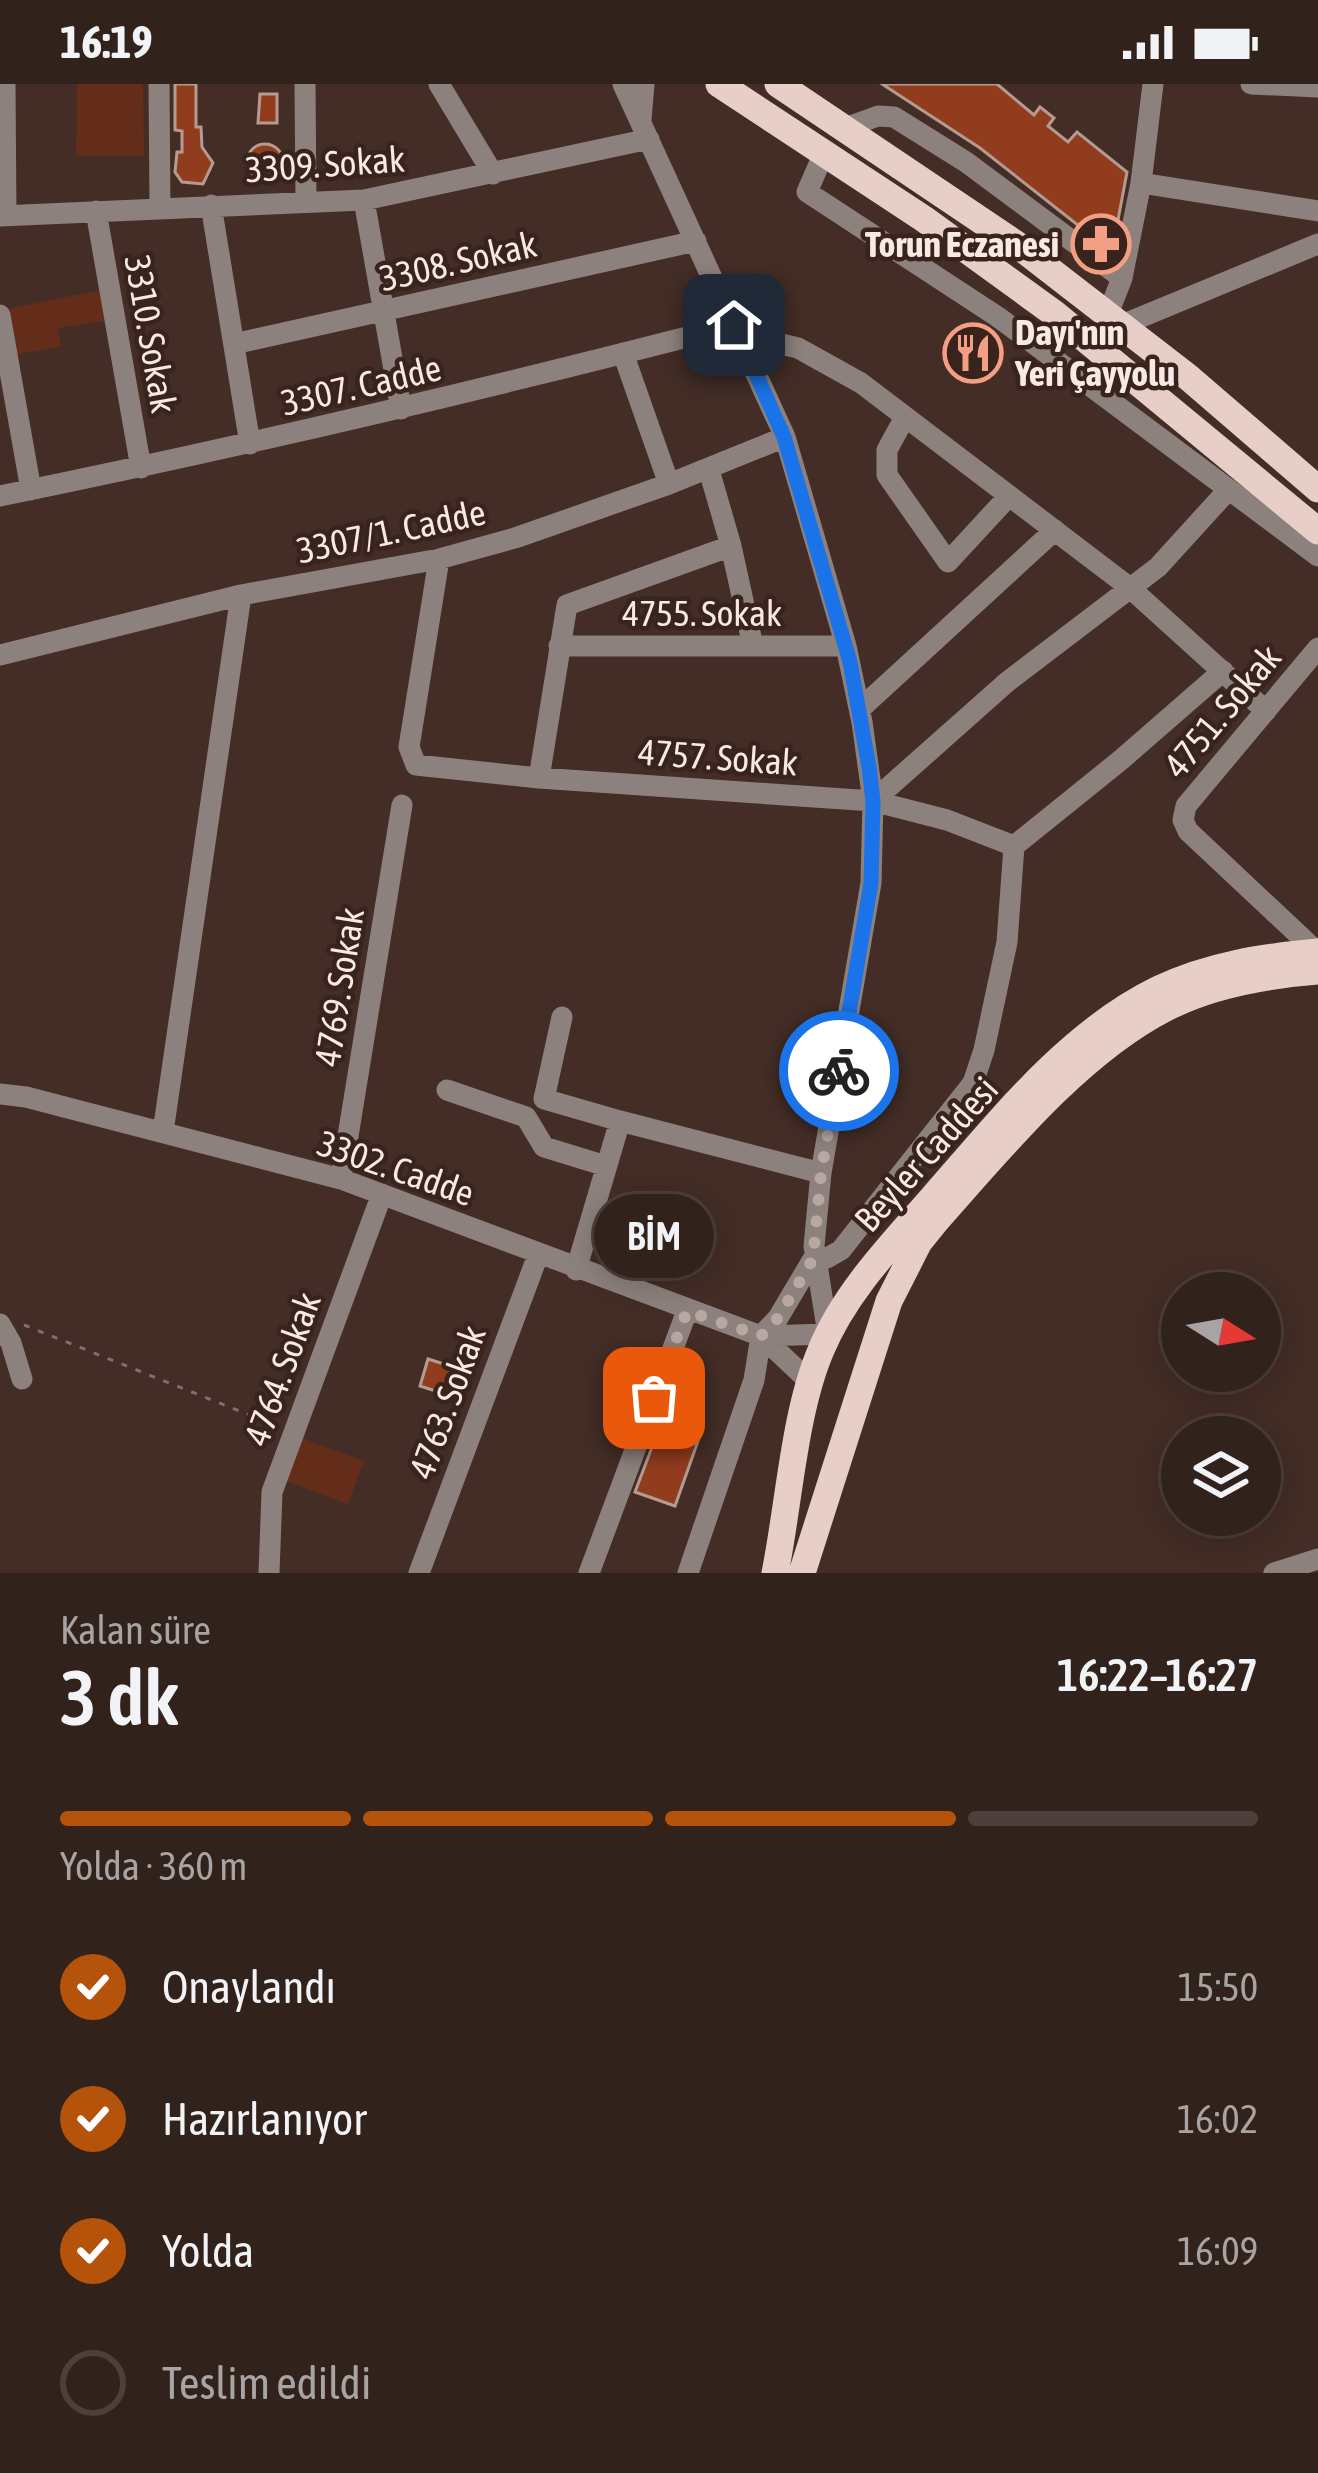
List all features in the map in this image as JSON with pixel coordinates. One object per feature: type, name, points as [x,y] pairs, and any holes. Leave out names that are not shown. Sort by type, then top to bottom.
[{"type":"main road","points":[[718,84],[1016,285],[1318,531]]},
{"type":"main road","points":[[778,84],[989,224],[1115,319],[1318,489]]},
{"type":"main road","name":"Beyler Caddesi","points":[[775,1573],[810,1382],[828,1334],[879,1261],[961,1166],[1095,1029],[1144,997],[1232,964],[1318,952]]},
{"type":"main road","name":"Beyler Caddesi","points":[[802,1573],[863,1376],[896,1284],[919,1242],[998,1153],[1106,1047],[1171,1005],[1224,985],[1318,971]]},
{"type":"main road","points":[[810,1382],[843,1395],[863,1376],[855,1346],[828,1334]]},
{"type":"street","points":[[3,215],[5,84]]},
{"type":"street","points":[[159,84],[160,208]]},
{"type":"street","points":[[305,84],[306,202]]},
{"type":"street","points":[[439,84],[493,174]]},
{"type":"street","points":[[623,84],[784,437],[860,709],[873,801],[869,898],[821,1173],[813,1259],[828,1334]]},
{"type":"street","points":[[644,84],[645,129]]},
{"type":"street","points":[[1154,84],[1115,319],[1318,244]]},
{"type":"street","points":[[1251,84],[1318,87]]},
{"type":"street","points":[[845,128],[878,116],[895,117],[966,162],[1122,278]]},
{"type":"street","name":"3309. Sokak","points":[[3,215],[364,200],[493,174],[645,129]]},
{"type":"street","points":[[824,153],[807,192],[998,317],[1318,556]]},
{"type":"street","points":[[1141,183],[1318,211]]},
{"type":"street","points":[[364,200],[401,409]]},
{"type":"street","points":[[211,205],[250,444]]},
{"type":"street","name":"3310. Sokak","points":[[96,212],[141,468]]},
{"type":"street","name":"3308. Sokak","points":[[233,344],[696,241]]},
{"type":"street","points":[[998,317],[1016,285]]},
{"type":"street","points":[[0,315],[31,490]]},
{"type":"street","points":[[738,334],[798,348],[861,383],[1129,587],[1266,711]]},
{"type":"street","name":"3307. Cadde","points":[[0,496],[250,444],[623,353],[738,334]]},
{"type":"street","points":[[623,353],[669,484]]},
{"type":"street","points":[[904,419],[887,450],[887,476],[949,562],[1009,497]]},
{"type":"street","name":"3307/1. Cadde","points":[[0,655],[241,595],[439,560],[709,470],[784,437]]},
{"type":"street","points":[[709,470],[753,646]]},
{"type":"street","points":[[873,801],[1007,682],[1158,566],[1229,489]]},
{"type":"street","points":[[860,709],[1055,530]]},
{"type":"street","points":[[539,778],[567,605],[731,545]]},
{"type":"street","name":"4757. Sokak","points":[[439,560],[409,747],[412,761],[425,768],[873,801],[935,817],[1014,846]]},
{"type":"street","points":[[163,1132],[241,595]]},
{"type":"street","name":"4755. Sokak","points":[[559,646],[846,646]]},
{"type":"street","name":"4751. Sokak","points":[[1318,648],[1186,806],[1183,820],[1188,831],[1318,952]]},
{"type":"street","points":[[813,1259],[842,1250],[973,1083],[985,1050],[1007,942],[1014,846],[1223,671]]},
{"type":"street","name":"4769. Sokak","points":[[341,1179],[402,805]]},
{"type":"street","points":[[562,1017],[544,1099],[821,1173]]},
{"type":"street","points":[[447,1090],[526,1117],[544,1147],[606,1166]]},
{"type":"street","name":"3302. Cadde","points":[[0,1094],[341,1179],[761,1336],[828,1334]]},
{"type":"street","points":[[576,1270],[620,1121]]},
{"type":"street","name":"4764. Sokak","points":[[269,1573],[272,1492],[382,1194]]},
{"type":"street","name":"4763. Sokak","points":[[419,1573],[538,1255]]},
{"type":"street","points":[[688,1573],[754,1380],[761,1336],[778,1318],[813,1259]]},
{"type":"street","points":[[589,1573],[687,1311]]},
{"type":"street","points":[[10,1324],[22,1379]]},
{"type":"street","name":"3302. Cadde","points":[[761,1336],[810,1382]]},
{"type":"street","points":[[1274,1573],[1318,1559]]},
{"type":"path","points":[[10,1324],[294,1432]]},
{"type":"shaded area","points":[[77,84],[143,84],[144,156],[76,156]]},
{"type":"shaded area","points":[[100,290],[105,321],[58,328],[61,346],[15,355],[8,309]]},
{"type":"shaded area","points":[[299,1437],[364,1461],[348,1504],[283,1480]]},
{"type":"building","points":[[175,84],[196,84],[196,127],[201,127],[202,147],[213,163],[203,184],[182,182],[175,172],[182,131],[175,130]]},
{"type":"building","points":[[882,84],[997,84],[1034,115],[1040,107],[1054,118],[1048,126],[1068,142],[1077,132],[1127,172],[1112,252],[980,148]]},
{"type":"building","points":[[260,94],[277,94],[277,123],[258,123]]},
{"type":"building","points":[[265,144],[278,149],[283,162],[278,175],[265,180],[252,175],[247,162],[252,149]]},
{"type":"building","points":[[428,1359],[457,1368],[448,1395],[420,1386]]},
{"type":"building","points":[[665,1413],[703,1427],[675,1506],[635,1492]]},
{"type":"way so far","points":[[654,1398],[687,1311],[761,1336],[803,1278],[813,1259],[821,1173],[839,1071]]},
{"type":"place","name":"Torun Eczanesi","points":[[1101,244]]},
{"type":"place","name":"Dayı'nın Yeri Çayyolu","points":[[973,353]]},
{"type":"place","name":"BİM","points":[[654,1398]]},
{"type":"route","points":[[734,325],[784,437],[850,662],[869,767],[871,883],[839,1071]]}]
